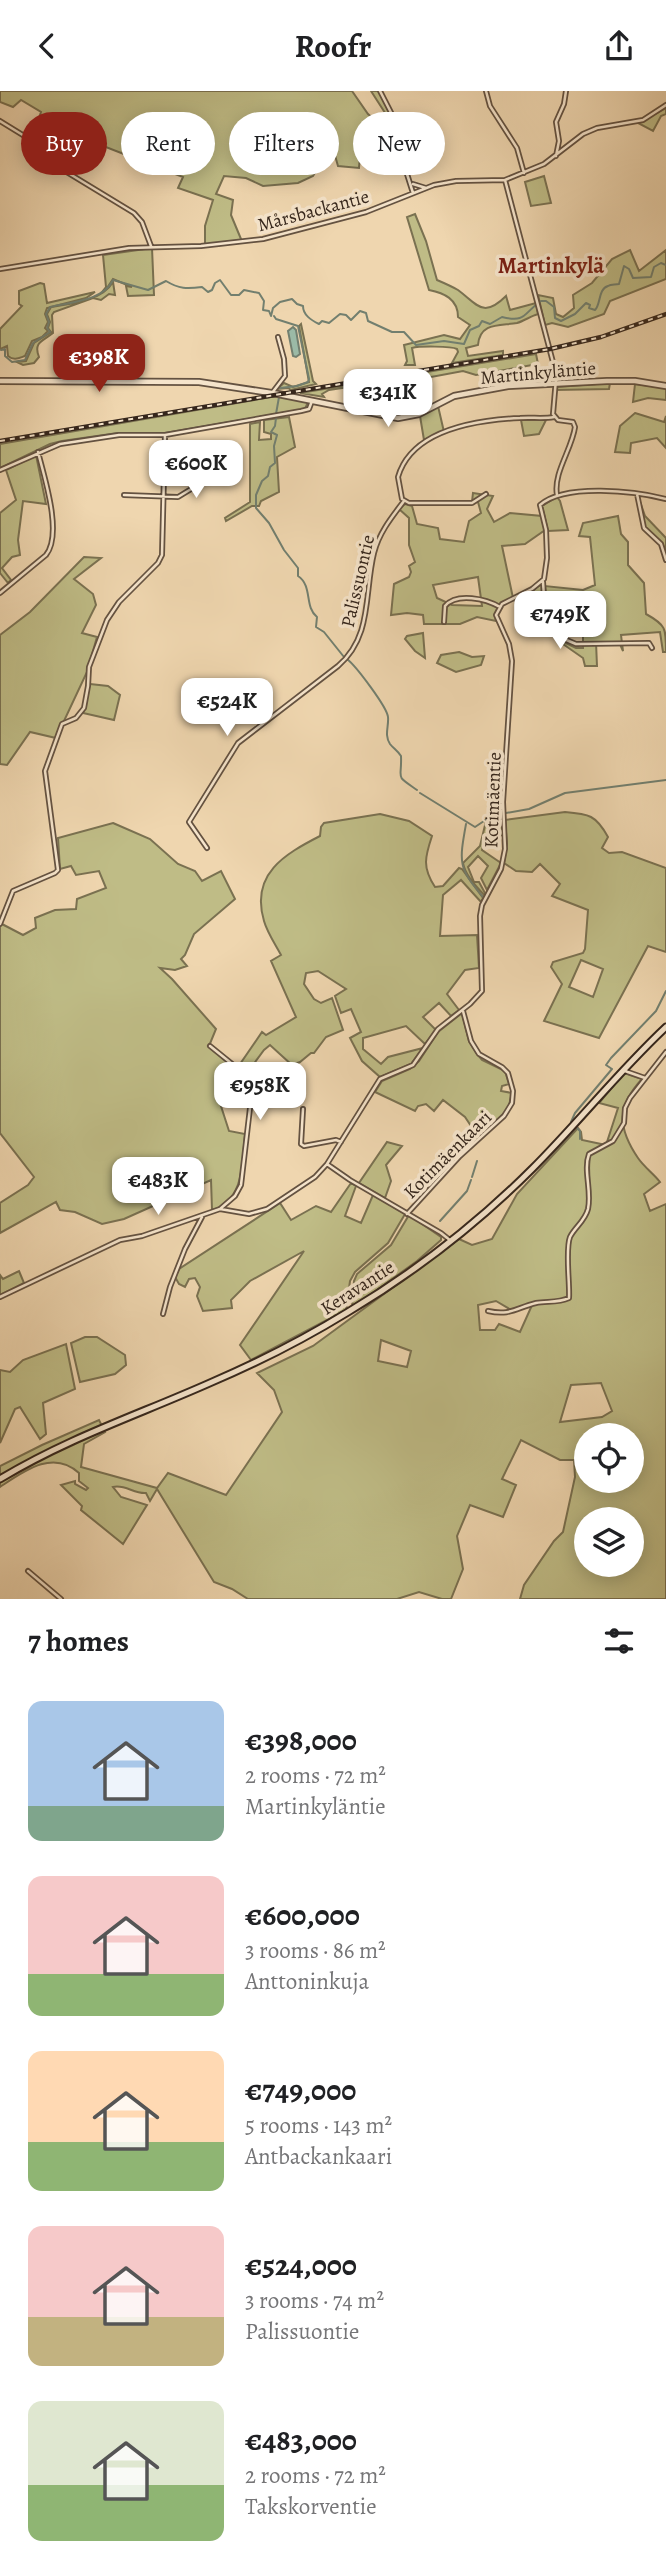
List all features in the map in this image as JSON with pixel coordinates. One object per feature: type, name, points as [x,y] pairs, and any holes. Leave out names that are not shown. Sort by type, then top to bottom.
[{"type":"main road","name":"Keravantie","points":[[0,1479],[86,1433],[209,1384],[306,1337],[372,1298],[450,1241],[531,1170],[666,1027]]},
{"type":"street","points":[[380,91],[401,132],[407,174],[413,193]]},
{"type":"street","points":[[486,91],[490,106],[517,148],[524,173]]},
{"type":"street","points":[[556,156],[559,141],[556,122],[566,91]]},
{"type":"street","name":"Mårsbackantie","points":[[0,269],[151,246],[201,246],[263,239],[366,212],[448,182],[505,180],[556,156],[583,134],[597,128],[643,120],[666,106]]},
{"type":"street","points":[[0,121],[26,137],[60,168],[134,213],[142,222],[151,246]]},
{"type":"street","points":[[505,180],[554,366],[554,417]]},
{"type":"street","points":[[410,182],[415,186],[427,188]]},
{"type":"street","points":[[272,393],[285,376],[278,337]]},
{"type":"street","name":"Martinkyläntie","points":[[0,381],[198,382],[405,418],[468,393],[509,386],[635,381],[666,386]]},
{"type":"street","points":[[0,470],[60,444],[110,436],[165,435],[301,411],[309,409],[312,401]]},
{"type":"street","points":[[486,494],[479,501],[465,504],[404,502],[398,485],[400,470],[411,454],[427,440],[459,427],[554,417],[573,422],[575,427],[556,482],[557,495]]},
{"type":"street","points":[[0,924],[13,891],[58,870],[45,771],[62,724],[76,718],[84,708],[89,667],[107,620],[119,602],[160,559],[165,435]]},
{"type":"street","points":[[0,593],[51,548],[52,518],[38,452]]},
{"type":"street","points":[[124,495],[178,497],[219,472]]},
{"type":"street","points":[[652,648],[649,643],[576,644],[557,636],[544,597],[546,530],[540,505],[557,495],[610,490],[666,499]]},
{"type":"street","points":[[637,494],[644,528],[661,544],[666,560]]},
{"type":"street","name":"Palissuontie","points":[[207,848],[188,822],[243,737],[338,666],[352,651],[366,619],[370,569],[379,538],[390,518],[404,502]]},
{"type":"street","points":[[444,622],[445,607],[452,601],[480,598],[500,607],[537,586],[544,579]]},
{"type":"street","name":"Kotimäentie","points":[[220,1209],[249,1214],[267,1209],[315,1177],[327,1164],[380,1079],[413,1065],[434,1034],[482,991],[480,916],[482,905],[501,869],[505,849],[503,801],[512,661],[509,644],[497,621],[496,615],[500,607]]},
{"type":"street","name":"Kotimäenkaari","points":[[407,1214],[460,1156],[504,1117],[512,1103],[513,1091],[508,1073],[479,1054],[471,1041],[463,1010]]},
{"type":"street","points":[[0,1297],[120,1240],[142,1236],[220,1209],[235,1196],[241,1185],[250,1108],[247,1076],[210,1046]]},
{"type":"street","points":[[488,1311],[499,1314],[514,1312],[535,1303],[569,1298],[568,1245],[588,1208],[590,1182],[587,1160],[594,1150],[608,1146],[621,1130],[625,1108],[630,1098],[666,1052]]},
{"type":"street","points":[[624,1069],[645,1078]]},
{"type":"street","points":[[303,1109],[301,1145],[336,1140],[341,1142]]},
{"type":"street","points":[[327,1164],[450,1241]]},
{"type":"street","points":[[163,1314],[167,1293],[202,1215]]},
{"type":"street","points":[[28,1571],[61,1599]]},
{"type":"shaded area","points":[[0,91],[352,91],[367,112],[353,112],[353,167],[339,166],[339,112],[229,112],[229,175],[314,175],[298,183],[263,186],[246,178],[224,176],[216,194],[233,200],[231,215],[241,239],[239,242],[205,245],[205,226],[213,200],[178,188],[183,177],[178,175],[215,175],[215,112],[121,112],[121,153],[107,147],[107,112],[41,112],[21,100],[13,107],[0,102]]},
{"type":"shaded area","points":[[371,91],[379,91],[389,112],[384,112]]},
{"type":"shaded area","points":[[666,108],[666,114],[661,116],[653,131],[638,123]]},
{"type":"shaded area","points":[[544,176],[551,203],[531,206],[525,182]]},
{"type":"shaded area","points":[[415,214],[437,280],[458,290],[480,307],[491,307],[506,296],[510,310],[536,303],[538,314],[517,323],[487,329],[478,345],[466,348],[468,356],[503,351],[503,355],[452,363],[457,349],[416,347],[412,348],[415,365],[405,365],[407,361],[404,345],[444,335],[460,339],[470,325],[458,317],[453,301],[429,290],[407,217]]},
{"type":"shaded area","points":[[152,248],[154,295],[128,296],[126,286],[132,287],[113,279],[102,292],[106,287],[103,255]]},
{"type":"shaded area","points":[[630,250],[639,271],[666,250],[666,279],[610,301],[604,314],[568,327],[552,323],[545,325],[538,295],[553,298],[556,314],[563,317],[574,308],[573,295],[592,283],[612,259]]},
{"type":"shaded area","points":[[113,282],[115,295],[109,294],[101,300],[93,298],[54,312],[53,333],[38,345],[39,357],[34,363],[23,365],[17,362],[26,361],[34,343],[51,332],[47,314],[51,307],[94,297]]},
{"type":"shaded area","points":[[44,284],[47,303],[95,292],[86,298],[47,308],[45,314],[48,322],[45,328],[48,331],[32,341],[25,356],[12,358],[8,356],[7,346],[0,349],[0,329],[22,306],[19,304],[19,291]]},
{"type":"shaded area","points":[[301,324],[313,381],[316,384],[291,390],[277,389],[284,383],[293,387],[309,382],[299,326]]},
{"type":"shaded area","points":[[293,327],[296,330],[300,354],[296,357],[293,356],[288,331]]},
{"type":"shaded area","points":[[536,354],[538,364],[476,375],[463,371],[399,383],[388,381],[329,390],[322,394],[324,397],[300,393]]},
{"type":"shaded area","points":[[610,383],[609,389],[556,390],[557,387]]},
{"type":"shaded area","points":[[635,384],[666,388],[666,400],[648,398],[633,402]]},
{"type":"shaded area","points":[[277,396],[308,402],[305,409],[159,434],[118,433],[62,441],[0,468],[0,444]]},
{"type":"shaded area","points":[[438,406],[444,432],[424,440],[420,416]]},
{"type":"shaded area","points":[[635,413],[664,422],[666,416],[666,448],[657,438],[631,443],[630,453],[615,452],[620,426]]},
{"type":"shaded area","points":[[289,417],[295,447],[277,457],[279,492],[261,501],[259,506],[252,506],[226,521],[225,518],[250,502],[250,424],[260,422],[259,440],[271,439],[271,434],[264,432],[264,420]]},
{"type":"shaded area","points":[[521,420],[546,420],[539,434],[524,436]]},
{"type":"shaded area","points":[[36,455],[46,504],[23,501],[18,540],[20,555],[12,557],[2,568],[11,580],[8,583],[0,573],[0,513],[16,500],[6,470]]},
{"type":"shaded area","points":[[473,493],[493,496],[487,509],[494,522],[510,513],[542,516],[545,530],[525,544],[502,546],[513,598],[497,609],[496,621],[477,617],[460,624],[424,624],[423,615],[391,615],[394,584],[409,577],[409,566],[415,562],[409,545],[409,518],[399,509],[405,504],[412,506],[417,524],[438,528],[440,539],[464,542],[469,521],[481,513],[478,502],[472,502]],"holes":[[[478,577],[482,606],[452,605],[437,598],[433,585]]]},
{"type":"shaded area","points":[[638,496],[645,516],[666,538],[666,553],[663,545],[645,528]]},
{"type":"shaded area","points":[[557,497],[568,530],[548,531],[542,506]]},
{"type":"shaded area","points":[[618,516],[621,534],[628,542],[628,565],[644,583],[646,614],[664,628],[666,652],[663,652],[660,632],[621,635],[623,651],[619,642],[596,642],[597,666],[585,666],[583,658],[560,642],[583,648],[583,629],[554,621],[545,586],[583,590],[595,585],[590,537],[579,536],[583,523]]},
{"type":"shaded area","points":[[84,557],[101,558],[74,579],[93,594],[96,605],[82,633],[97,637],[87,672],[56,738],[30,732],[7,765],[0,764],[0,635],[30,612]]},
{"type":"shaded area","points":[[542,584],[542,595],[523,603],[516,601]]},
{"type":"shaded area","points":[[423,633],[425,658],[405,639],[407,636]]},
{"type":"shaded area","points":[[459,652],[472,657],[484,656],[481,665],[456,672],[437,663],[441,655]]},
{"type":"shaded area","points":[[90,684],[108,686],[120,695],[114,720],[83,713]]},
{"type":"shaded area","points":[[565,812],[586,815],[604,830],[608,837],[602,848],[609,853],[622,852],[666,868],[666,952],[648,946],[599,1038],[544,1021],[562,984],[551,967],[553,962],[583,953],[588,910],[552,896],[560,884],[540,864],[532,872],[516,871],[504,863],[507,844],[505,820]],"holes":[[[581,960],[603,969],[593,997],[569,987]]]},
{"type":"shaded area","points":[[380,814],[409,821],[432,836],[426,862],[428,874],[435,887],[443,886],[459,868],[483,898],[481,902],[461,880],[443,895],[440,936],[477,935],[479,968],[465,970],[447,994],[459,1010],[451,1016],[439,1003],[423,1017],[436,1030],[425,1044],[406,1026],[363,1038],[363,1049],[381,1064],[388,1057],[423,1048],[411,1064],[380,1077],[362,1061],[350,1038],[361,1032],[351,1009],[341,1013],[335,996],[346,989],[318,971],[306,973],[304,984],[314,999],[321,1003],[332,998],[343,1030],[326,1037],[314,1053],[292,1065],[270,1045],[247,1073],[238,1067],[262,1032],[266,1035],[296,1017],[271,961],[281,955],[264,921],[261,905],[266,878],[283,858],[320,836],[324,823]]},
{"type":"shaded area","points":[[502,815],[503,835],[485,838],[482,850],[501,863],[487,890],[481,878],[488,866],[478,856],[468,867],[474,882],[479,882],[484,895],[468,876],[463,863],[480,846],[486,821]]},
{"type":"shaded area","points":[[113,823],[150,839],[178,864],[195,871],[202,881],[221,871],[235,899],[194,934],[181,959],[187,966],[175,970],[160,968],[216,1029],[209,1046],[246,1076],[219,1081],[220,1103],[229,1131],[245,1134],[240,1179],[231,1198],[212,1210],[211,1180],[124,1219],[102,1224],[75,1212],[60,1210],[56,1202],[0,1233],[0,1203],[28,1185],[34,1177],[0,1133],[0,923],[23,935],[36,928],[35,918],[55,910],[76,909],[77,899],[106,888],[99,871],[76,875],[71,866],[60,869],[58,838]]},
{"type":"shaded area","points":[[462,1013],[469,1041],[477,1054],[482,1060],[505,1071],[509,1084],[502,1086],[501,1091],[512,1093],[508,1109],[479,1138],[465,1117],[443,1100],[434,1111],[426,1104],[418,1106],[415,1111],[375,1092],[382,1081],[410,1069],[419,1061],[438,1032]]},
{"type":"shaded area","points":[[624,1073],[642,1079],[624,1108],[623,1127],[638,1158],[660,1182],[644,1194],[650,1211],[666,1204],[666,1599],[520,1599],[524,1585],[563,1532],[574,1482],[574,1493],[644,1493],[644,1423],[574,1423],[574,1460],[560,1460],[521,1440],[502,1479],[516,1485],[503,1517],[470,1505],[457,1536],[463,1569],[451,1599],[419,1592],[397,1599],[248,1599],[214,1582],[157,1489],[150,1501],[146,1493],[113,1487],[121,1497],[147,1505],[123,1544],[81,1510],[82,1506],[61,1485],[75,1481],[75,1484],[86,1490],[88,1488],[79,1481],[79,1473],[69,1466],[59,1463],[39,1465],[0,1487],[0,1466],[99,1420],[105,1432],[84,1444],[81,1467],[157,1488],[168,1473],[226,1495],[282,1412],[274,1390],[257,1373],[313,1346],[459,1239],[472,1245],[492,1239],[517,1194],[578,1128],[582,1140],[606,1145],[618,1108],[599,1103]],"holes":[[[496,1301],[513,1311],[533,1303],[520,1332],[499,1324],[495,1330],[480,1330],[478,1305]],[[381,1340],[411,1351],[407,1367],[378,1361]],[[601,1383],[612,1411],[602,1417],[560,1422],[571,1385]]]},
{"type":"shaded area","points":[[387,1142],[402,1146],[386,1165],[391,1181],[385,1198],[359,1183]]},
{"type":"shaded area","points":[[351,1183],[356,1186],[345,1216],[361,1223],[373,1195],[405,1214],[388,1243],[355,1272],[350,1281],[346,1310],[251,1360],[240,1345],[304,1251],[250,1281],[231,1300],[232,1308],[203,1311],[197,1296],[200,1287],[195,1278],[189,1279],[185,1287],[179,1284],[175,1277],[179,1269],[280,1203],[291,1220],[316,1206],[331,1212]]},
{"type":"shaded area","points":[[409,1215],[441,1237],[441,1240],[417,1261],[352,1308],[357,1274],[391,1245]]},
{"type":"shaded area","points":[[19,1271],[24,1283],[0,1295],[0,1275],[3,1279]]},
{"type":"shaded area","points":[[85,1337],[97,1337],[125,1355],[126,1365],[115,1374],[80,1382],[71,1343]]},
{"type":"shaded area","points":[[66,1344],[75,1389],[43,1403],[46,1434],[40,1439],[20,1407],[15,1409],[0,1443],[0,1370],[10,1372],[23,1360]]},
{"type":"waterway","points":[[1,350],[5,349],[5,356],[12,362],[25,360],[33,343],[50,332],[46,314],[50,307],[94,296],[108,287],[113,280],[148,290],[166,281],[183,288],[202,287],[208,292],[220,280],[231,295],[239,295],[244,290],[259,293],[264,301],[263,310],[269,311],[271,316],[273,308],[280,302],[292,299],[303,306],[310,319],[319,324],[322,321],[329,323],[340,314],[351,320],[360,311],[366,313],[368,321],[392,332],[404,332],[416,345],[444,341],[464,344],[470,330],[479,326],[482,321],[490,324],[502,317],[521,318],[541,301],[554,307],[555,318],[561,321],[575,314],[586,303],[590,305],[589,308],[595,310],[605,288],[619,284],[624,266],[629,269],[633,278],[651,277],[654,267],[661,263],[666,265]]},
{"type":"waterway","points":[[274,316],[298,326],[309,379],[297,386],[280,388]]},
{"type":"waterway","points":[[276,414],[279,397]]},
{"type":"waterway","points":[[276,418],[271,432],[277,435],[274,446],[275,463],[270,467],[268,476],[262,481],[256,495],[256,508],[298,568],[298,576],[303,580],[311,608],[317,617],[316,627],[324,632],[344,657]]},
{"type":"waterway","points":[[347,659],[386,712],[388,741],[401,756],[401,776],[417,790]]},
{"type":"waterway","points":[[506,813],[529,809],[565,793],[666,780]]},
{"type":"waterway","points":[[420,793],[475,827],[502,814]]},
{"type":"waterway","points":[[466,824],[462,848],[463,864],[469,879],[484,898]]},
{"type":"waterway","points":[[571,1122],[575,1113],[612,1069],[606,1065],[611,1058],[656,1011],[666,991]]},
{"type":"waterway","points":[[577,1128],[580,1131],[580,1139]]},
{"type":"waterway","points":[[472,1177],[477,1161]]},
{"type":"waterway","points":[[440,1221],[467,1191],[471,1180]]},
{"type":"railway","points":[[0,441],[550,349],[601,337],[666,314]]},
{"type":"district","name":"Martinkylä","points":[[551,265]]}]
